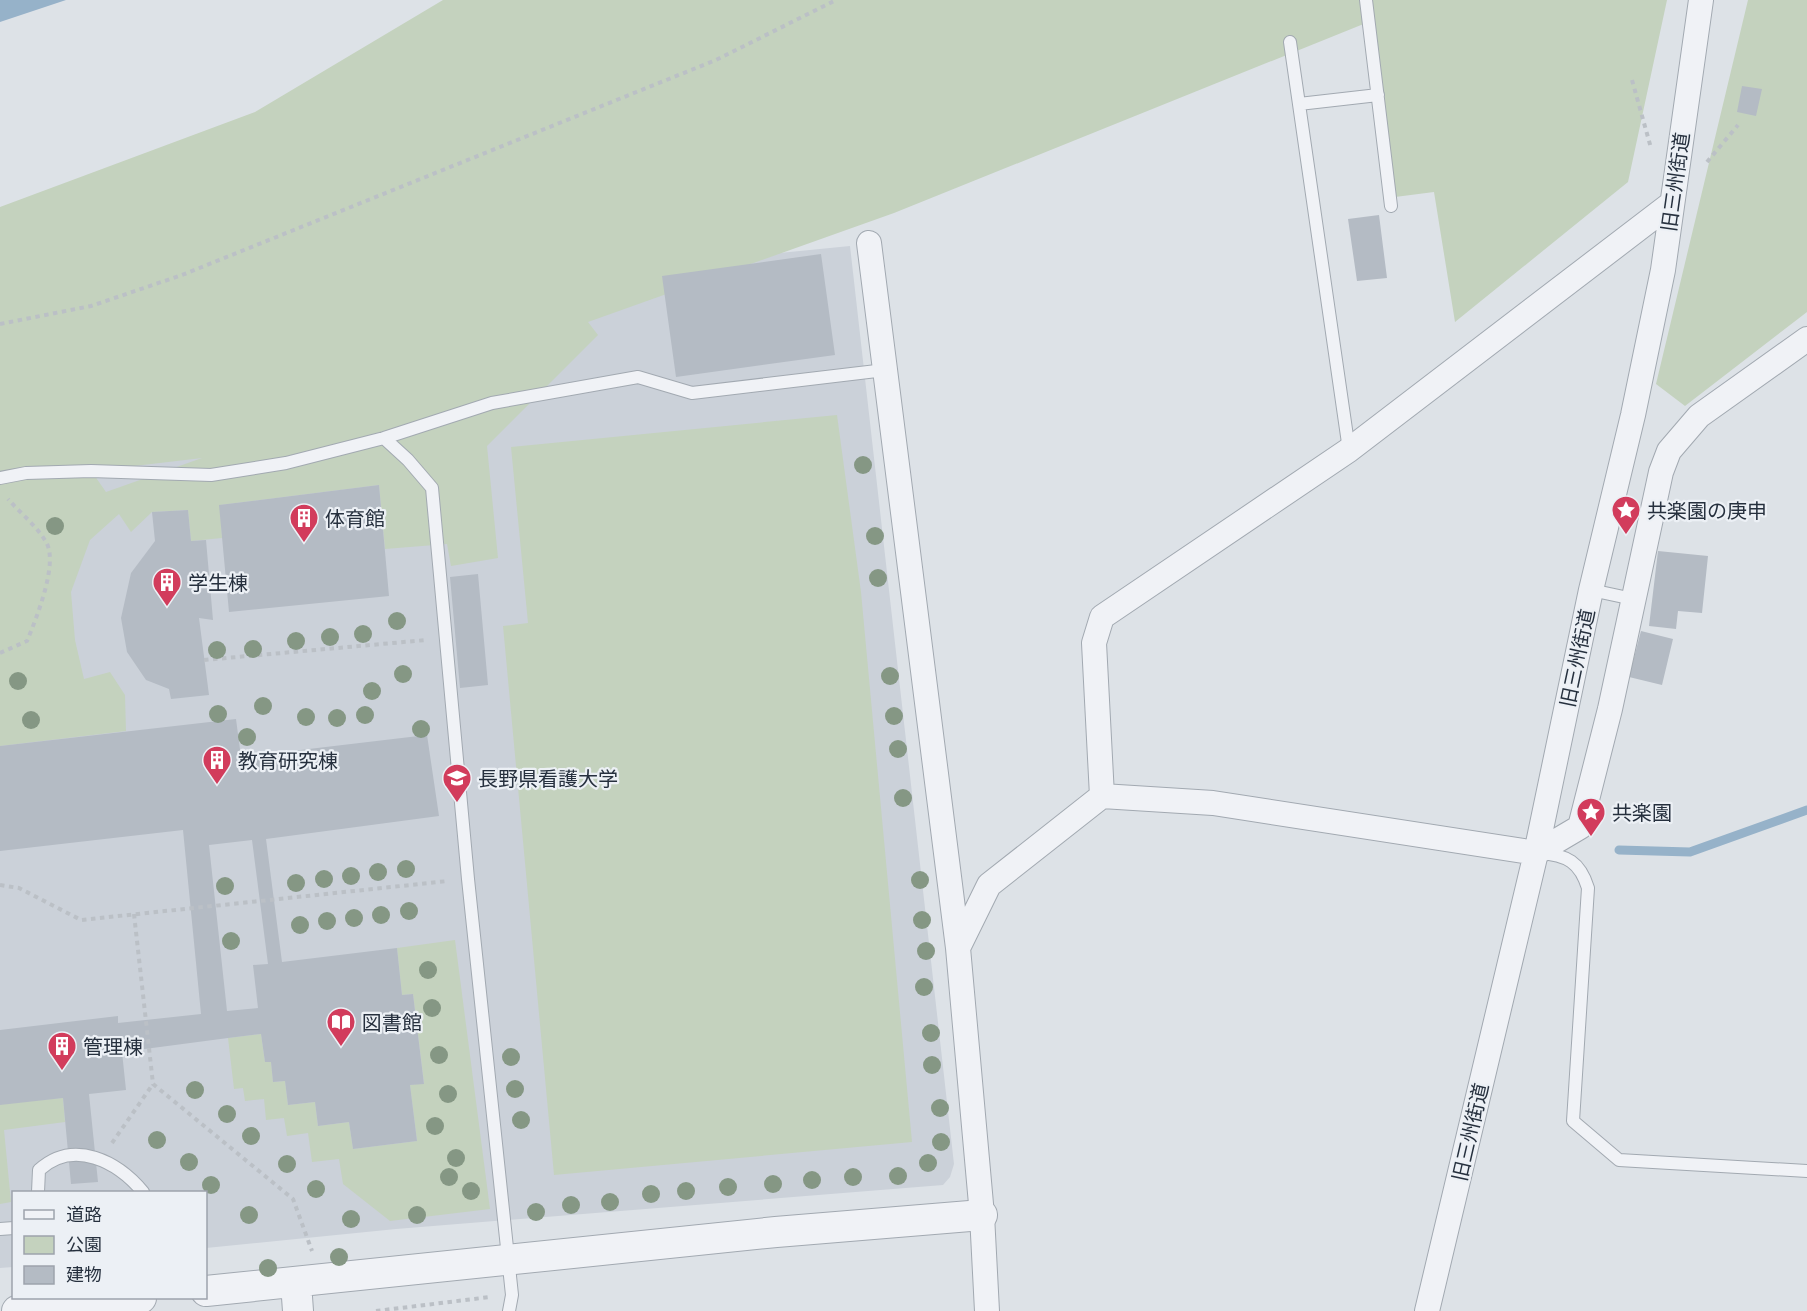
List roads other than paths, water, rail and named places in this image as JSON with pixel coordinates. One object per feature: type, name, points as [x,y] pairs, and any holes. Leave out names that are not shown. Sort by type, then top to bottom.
[{"type":"street","name":"旧三州街道","points":[[1427,1311],[1536,853],[1591,590],[1634,415],[1663,270],[1701,0]]},
{"type":"street","points":[[1102,796],[1094,643],[1102,617],[1349,450],[1672,203]]},
{"type":"street","points":[[869,243],[958,948],[982,1215],[987,1311]]},
{"type":"street","points":[[958,948],[989,885],[1102,796],[1213,803],[1536,853],[1580,827],[1610,709],[1662,472],[1669,451],[1681,434],[1699,417],[1807,339]]},
{"type":"street","points":[[207,1291],[303,1285],[776,1232],[982,1215]]},
{"type":"street","points":[[18,1311],[132,1299]]},
{"type":"lane","points":[[1366,0],[1391,206]]},
{"type":"lane","points":[[1290,42],[1349,450]]},
{"type":"lane","points":[[1299,105],[1378,95]]},
{"type":"lane","points":[[0,478],[26,473],[80,472],[211,475],[286,464],[384,438],[492,403],[638,377],[692,393],[885,370]]},
{"type":"lane","points":[[384,438],[408,460],[432,488],[448,638],[468,879],[512,1295],[509,1311]]},
{"type":"lane","points":[[1591,590],[1633,599]]},
{"type":"lane","points":[[1536,853],[1571,859],[1583,874],[1588,888],[1573,1121],[1619,1160],[1807,1171]]},
{"type":"lane","points":[[38,1191],[39,1170],[50,1160],[75,1156],[102,1158],[131,1177],[142,1191]]},
{"type":"water","points":[[0,0],[66,0],[0,22]]},
{"type":"waterway","points":[[1619,850],[1690,852],[1807,810]]},
{"type":"place","name":"共楽園の庚申","points":[[1626,536]]},
{"type":"place","name":"体育館","points":[[304,544]]},
{"type":"place","name":"学生棟","points":[[167,608]]},
{"type":"place","name":"教育研究棟","points":[[217,786]]},
{"type":"place","name":"長野県看護大学","points":[[457,804]]},
{"type":"place","name":"共楽園","points":[[1591,838]]},
{"type":"place","name":"図書館","points":[[341,1048]]},
{"type":"place","name":"管理棟","points":[[62,1072]]}]
